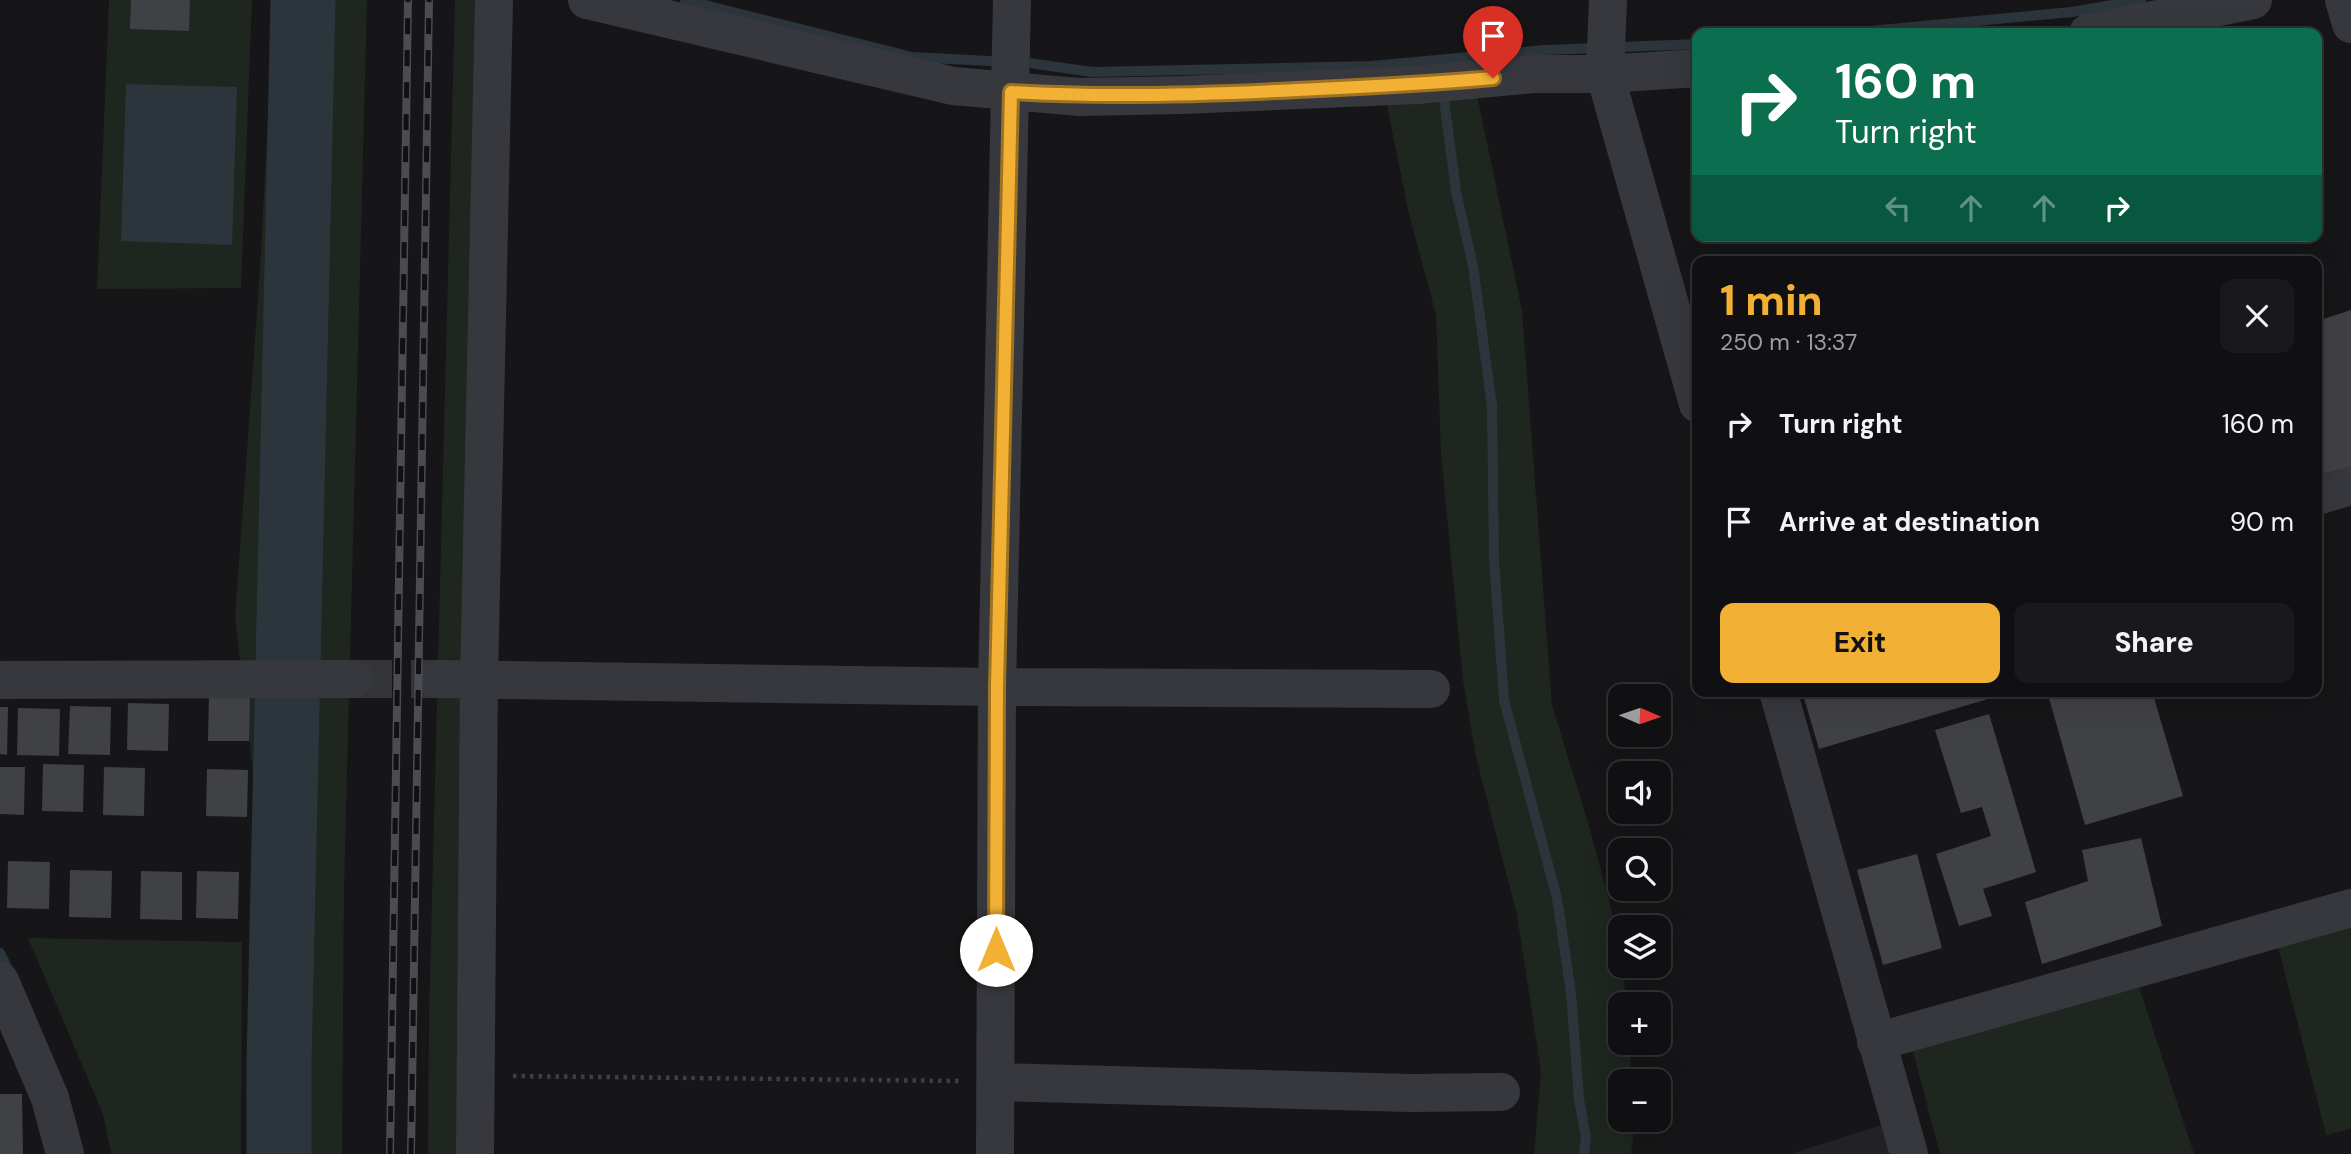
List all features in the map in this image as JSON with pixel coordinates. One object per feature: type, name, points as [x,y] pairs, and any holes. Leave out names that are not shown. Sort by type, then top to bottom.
[{"type":"street","points":[[475,1154],[479,680],[494,0]]},
{"type":"street","points":[[587,0],[953,86],[1079,97],[1417,85],[1533,74],[1605,74],[1692,68]]},
{"type":"street","points":[[995,1154],[997,687],[1012,0]]},
{"type":"street","points":[[1608,0],[1605,74],[1692,383]]},
{"type":"street","points":[[2113,28],[2253,0]]},
{"type":"street","points":[[2344,0],[2351,24]]},
{"type":"street","points":[[2322,495],[2351,486]]},
{"type":"street","points":[[436,679],[997,687],[1431,689]]},
{"type":"street","points":[[0,680],[354,680]]},
{"type":"street","points":[[1780,697],[1909,1154]]},
{"type":"street","points":[[1876,1042],[2351,908]]},
{"type":"street","points":[[0,981],[50,1098],[65,1154]]},
{"type":"street","points":[[996,1082],[1410,1093],[1501,1092]]},
{"type":"path","points":[[477,1075],[996,1082]]},
{"type":"shaded area","points":[[109,0],[252,0],[241,288],[97,289]]},
{"type":"shaded area","points":[[274,0],[367,0],[344,890],[342,1154],[256,1154],[264,867],[235,617],[260,270]]},
{"type":"shaded area","points":[[455,0],[494,0],[469,1154],[428,1154],[429,1015]]},
{"type":"shaded area","points":[[1474,80],[1522,311],[1552,705],[1613,915],[1608,915],[1608,978],[1624,978],[1625,992],[1608,992],[1608,1055],[1630,1055],[1631,1069],[1608,1069],[1608,1132],[1634,1132],[1631,1154],[1534,1154],[1541,1071],[1517,915],[1476,757],[1463,681],[1441,454],[1436,315],[1409,214],[1383,86]]},
{"type":"shaded area","points":[[126,84],[237,87],[232,245],[121,241]]},
{"type":"shaded area","points":[[2351,908],[2351,1129],[2326,1135],[2274,930]]},
{"type":"shaded area","points":[[28,938],[242,942],[241,1154],[111,1154],[103,1114]]},
{"type":"shaded area","points":[[2133,969],[2194,1154],[1940,1154],[1911,1044]]},
{"type":"shaded area","points":[[1891,1122],[1901,1154],[1790,1154]]},
{"type":"building","points":[[131,0],[190,0],[189,31],[130,29]]},
{"type":"building","points":[[2351,310],[2351,467],[2323,474],[2322,471],[2322,319]]},
{"type":"building","points":[[209,693],[250,694],[249,741],[208,741]]},
{"type":"building","points":[[1804,697],[1995,697],[1819,749]]},
{"type":"building","points":[[2049,697],[2154,697],[2183,796],[2085,825]]},
{"type":"building","points":[[128,703],[169,704],[168,751],[127,750]]},
{"type":"building","points":[[70,706],[111,707],[110,755],[68,754]]},
{"type":"building","points":[[0,707],[8,707],[7,755],[0,754]]},
{"type":"building","points":[[18,708],[60,709],[59,756],[17,755]]},
{"type":"building","points":[[1989,714],[2036,872],[1983,889],[1992,916],[1959,926],[1936,854],[1991,836],[1982,807],[1961,813],[1935,730]]},
{"type":"building","points":[[43,764],[84,765],[83,812],[42,811]]},
{"type":"building","points":[[0,767],[25,767],[24,815],[0,814]]},
{"type":"building","points":[[104,767],[145,768],[144,816],[103,815]]},
{"type":"building","points":[[207,769],[248,770],[247,817],[206,816]]},
{"type":"building","points":[[2141,838],[2162,926],[2042,964],[2025,902],[2088,881],[2082,850]]},
{"type":"building","points":[[1917,854],[1942,948],[1883,965],[1857,870]]},
{"type":"building","points":[[8,861],[50,862],[49,909],[7,908]]},
{"type":"building","points":[[70,870],[112,871],[111,918],[69,917]]},
{"type":"building","points":[[141,871],[182,872],[182,920],[140,919]]},
{"type":"building","points":[[197,871],[239,872],[238,919],[196,918]]},
{"type":"building","points":[[0,1094],[22,1094],[23,1154],[0,1154]]},
{"type":"waterway","points":[[279,1154],[303,0]]},
{"type":"waterway","points":[[685,0],[912,57],[1029,63],[1092,72],[1372,66],[1545,50],[1692,44]]},
{"type":"waterway","points":[[1902,28],[2072,12],[2141,0]]},
{"type":"waterway","points":[[1439,60],[1456,192],[1473,266],[1492,406],[1494,560],[1504,700],[1557,898],[1571,993],[1579,1099],[1586,1137],[1584,1154]]},
{"type":"waterway","points":[[0,953],[10,973]]},
{"type":"tunnel","points":[[354,679],[436,679]]},
{"type":"railway","points":[[390,1154],[408,0]]},
{"type":"railway","points":[[411,1154],[429,0]]},
{"type":"route","points":[[996,950],[997,687],[1011,92],[1079,97],[1182,95],[1417,85],[1493,78]]}]
